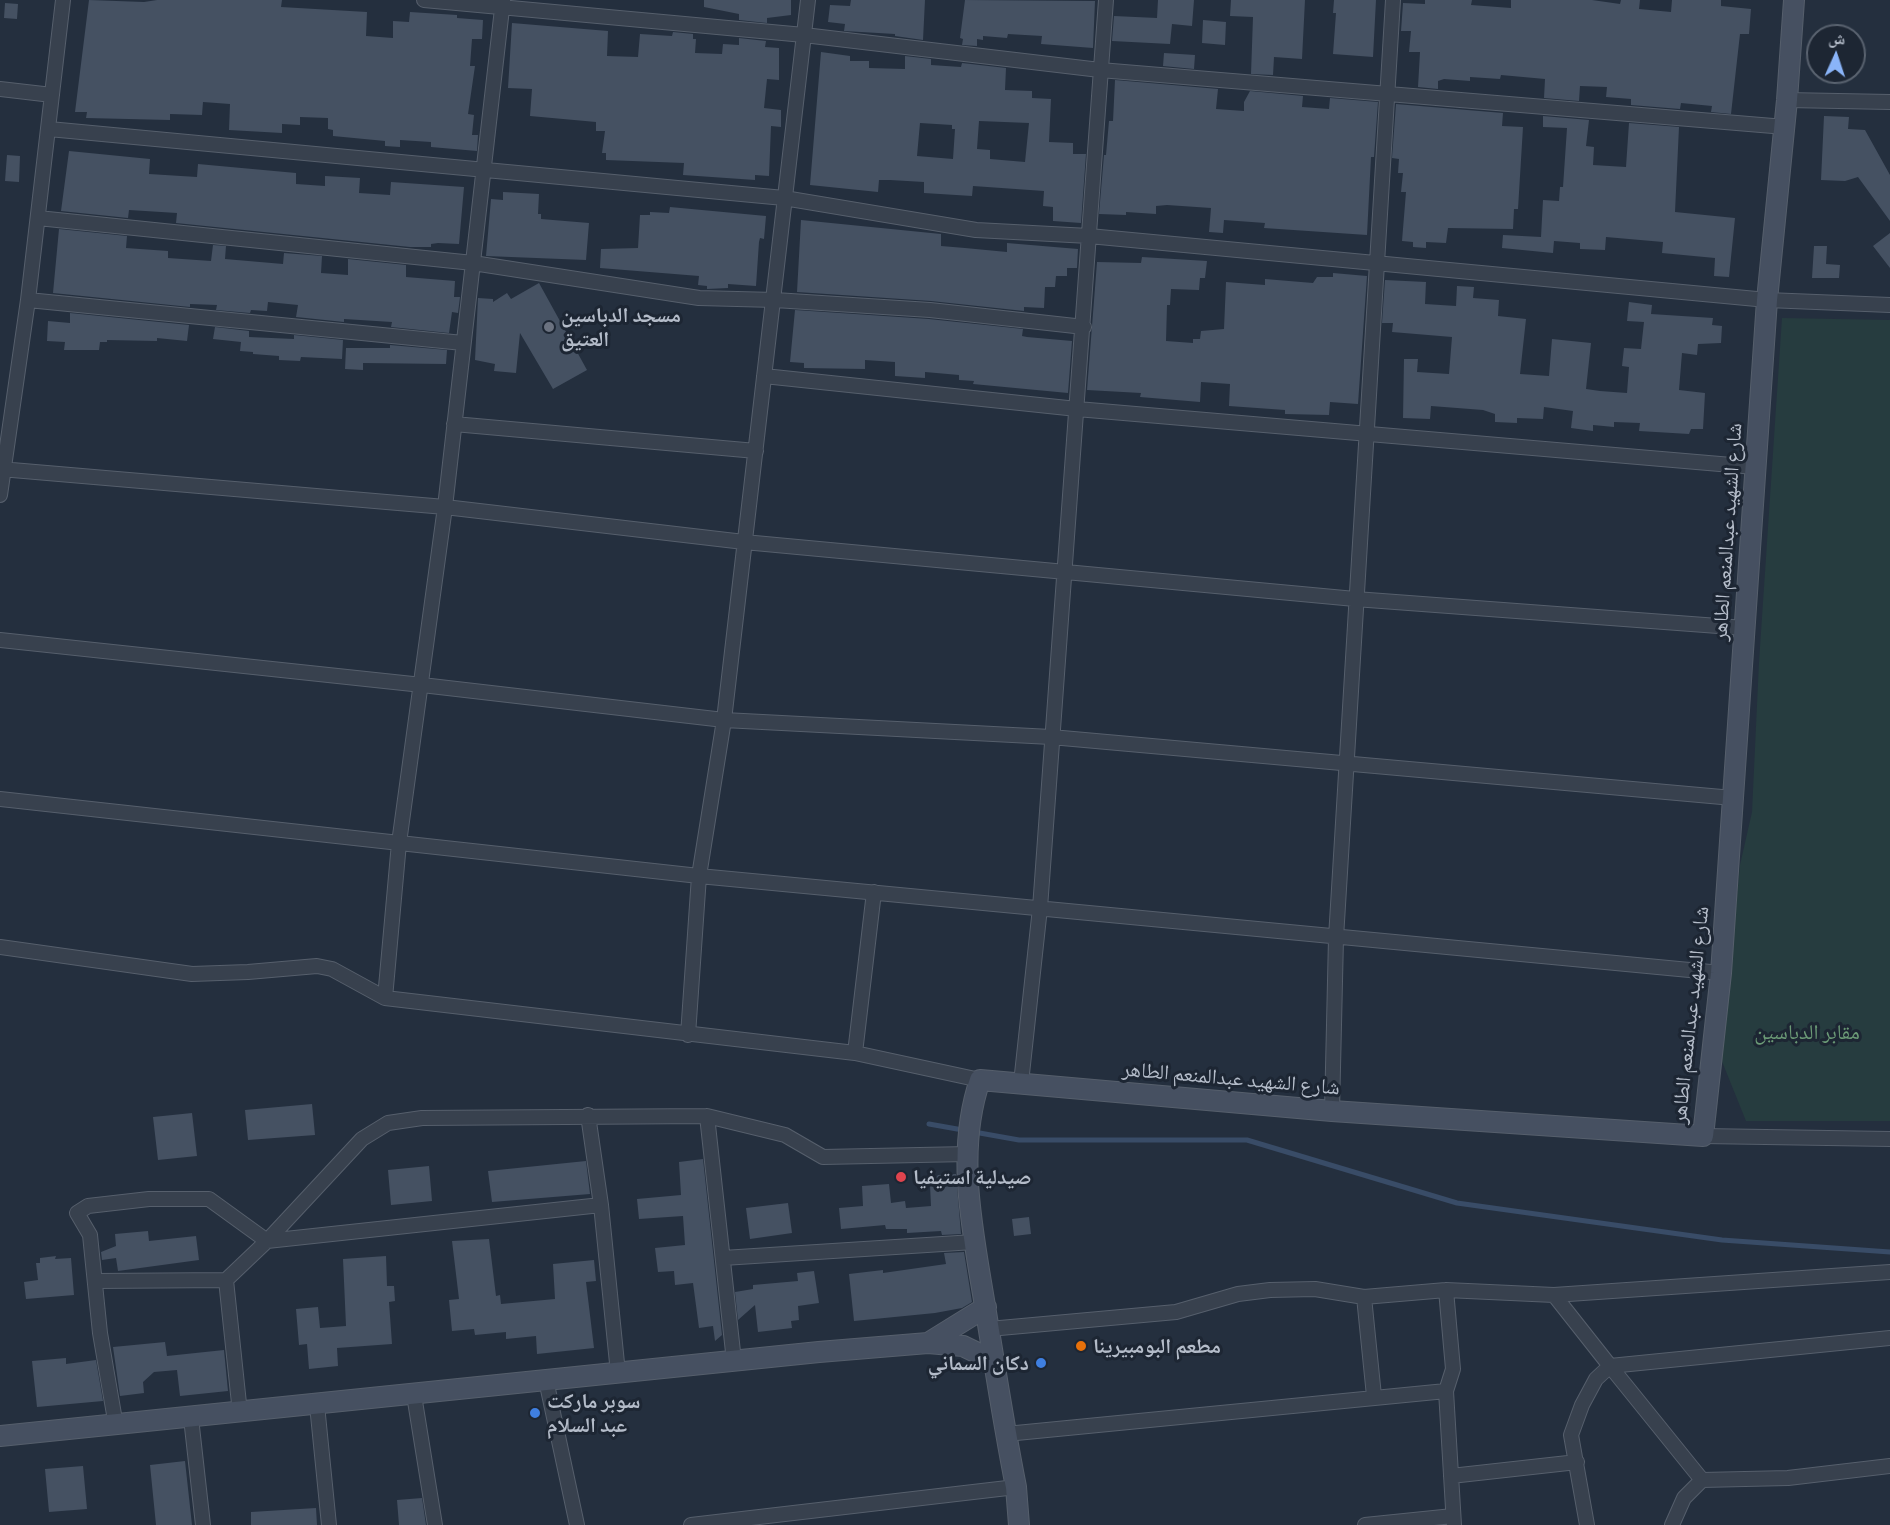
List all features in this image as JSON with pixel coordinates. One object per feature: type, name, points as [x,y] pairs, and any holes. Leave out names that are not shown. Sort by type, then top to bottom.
[{"type":"street","points":[[0,495],[1,469],[28,300],[63,0]]},
{"type":"street","points":[[424,0],[502,4],[804,35],[1100,70],[1785,127]]},
{"type":"street","points":[[688,1035],[699,876],[724,720],[775,300],[784,198],[808,0]]},
{"type":"street","points":[[1021,1083],[1040,908],[1106,0]]},
{"type":"street","points":[[1332,1111],[1336,938],[1355,599],[1379,262],[1393,0]]},
{"type":"street","name":"شارع الشهيد عبدالمنعم الطاهر","points":[[980,1080],[1332,1111],[1703,1136],[1721,973],[1767,300],[1785,127],[1794,0]]},
{"type":"street","points":[[386,998],[399,843],[445,507],[502,4]]},
{"type":"street","points":[[0,89],[52,95]]},
{"type":"street","points":[[1787,100],[1890,102]]},
{"type":"street","points":[[49,129],[784,198],[976,230],[1089,236],[1767,300],[1890,305]]},
{"type":"street","points":[[38,219],[473,263],[699,298],[775,300],[930,310],[1084,327]]},
{"type":"street","points":[[28,300],[463,343]]},
{"type":"street","points":[[764,376],[1077,409],[1755,467]]},
{"type":"street","points":[[454,424],[756,451]]},
{"type":"street","points":[[1,469],[445,507],[744,542],[1355,599],[1745,628]]},
{"type":"street","points":[[0,640],[724,720],[1051,737],[1733,798]]},
{"type":"street","points":[[0,799],[699,876],[1721,973]]},
{"type":"street","points":[[855,1053],[874,892]]},
{"type":"street","points":[[0,947],[192,974],[317,966],[333,969],[386,998],[855,1053],[980,1080],[970,1114],[968,1154],[974,1242],[1016,1487],[1019,1525]]},
{"type":"street","points":[[97,1281],[225,1281],[267,1241],[362,1139],[388,1123],[422,1118],[588,1115],[707,1116],[786,1135],[823,1157],[968,1154]]},
{"type":"street","points":[[588,1115],[601,1205],[618,1373]]},
{"type":"street","points":[[707,1116],[734,1361]]},
{"type":"street","points":[[1703,1136],[1890,1139]]},
{"type":"street","points":[[116,1426],[100,1333],[97,1281],[90,1235],[77,1213],[88,1206],[149,1199],[209,1199],[267,1241],[601,1205]]},
{"type":"street","points":[[723,1258],[974,1242]]},
{"type":"street","points":[[989,1329],[1176,1311],[1238,1294],[1270,1290],[1315,1289],[1364,1297],[1446,1290],[1554,1295],[1890,1272]]},
{"type":"street","points":[[225,1281],[240,1413]]},
{"type":"street","points":[[1365,1525],[1453,1521],[1446,1391],[1453,1369],[1446,1290]]},
{"type":"street","points":[[1554,1295],[1702,1480]]},
{"type":"street","points":[[1364,1297],[1374,1396]]},
{"type":"street","points":[[928,1343],[986,1307]]},
{"type":"street","points":[[1587,1525],[1578,1462],[1571,1449],[1570,1435],[1596,1379],[1610,1366],[1890,1338]]},
{"type":"street","points":[[0,1436],[191,1419],[546,1380],[928,1343],[963,1346],[994,1361]]},
{"type":"street","points":[[546,1380],[577,1525]]},
{"type":"street","points":[[1006,1434],[1374,1396],[1446,1391]]},
{"type":"street","points":[[414,1395],[435,1525]]},
{"type":"street","points":[[317,1405],[329,1525]]},
{"type":"street","points":[[191,1419],[203,1525]]},
{"type":"street","points":[[1451,1476],[1578,1462]]},
{"type":"street","points":[[1672,1525],[1684,1498],[1702,1480],[1788,1478],[1890,1466]]},
{"type":"street","points":[[691,1525],[1016,1487]]},
{"type":"green space","name":"مقابر الدباسين","points":[[1782,318],[1890,320],[1890,1121],[1746,1121],[1721,1059],[1740,865],[1752,812],[1759,662]]},
{"type":"building","points":[[89,0],[144,2],[157,0],[282,0],[281,7],[367,12],[366,36],[393,38],[393,21],[409,22],[410,12],[457,15],[457,18],[483,20],[482,39],[472,39],[470,66],[475,66],[468,114],[474,115],[472,135],[478,135],[477,151],[431,147],[431,142],[400,140],[400,147],[385,146],[385,141],[333,136],[333,130],[328,129],[328,118],[300,117],[300,125],[282,124],[282,133],[229,130],[230,104],[203,102],[202,115],[170,114],[170,120],[86,118],[87,112],[75,112]]},
{"type":"building","points":[[704,0],[791,0],[791,15],[767,18],[767,23],[739,20],[739,14],[704,7]]},
{"type":"building","points":[[851,0],[925,0],[923,40],[895,36],[895,34],[844,31],[845,24],[828,22],[830,5],[850,6]]},
{"type":"building","points":[[965,0],[1095,1],[1093,48],[1041,44],[1042,36],[1008,34],[1007,38],[983,36],[983,40],[977,39],[977,46],[962,45],[963,39],[960,38]]},
{"type":"building","points":[[1158,0],[1194,0],[1192,26],[1172,24],[1170,44],[1112,41],[1114,16],[1157,18]]},
{"type":"building","points":[[1231,0],[1305,0],[1302,59],[1274,57],[1273,75],[1251,74],[1253,17],[1230,16]]},
{"type":"building","points":[[1334,0],[1376,0],[1373,57],[1333,54],[1336,13],[1333,13]]},
{"type":"building","points":[[1425,0],[1472,0],[1471,5],[1511,8],[1511,0],[1592,0],[1620,4],[1621,0],[1640,0],[1639,9],[1671,12],[1672,0],[1721,0],[1721,6],[1751,9],[1749,34],[1740,34],[1731,114],[1711,112],[1712,106],[1681,103],[1680,109],[1631,105],[1631,99],[1606,97],[1607,87],[1580,86],[1579,101],[1544,98],[1545,79],[1501,75],[1500,79],[1470,77],[1470,81],[1444,79],[1438,81],[1438,89],[1418,87],[1420,52],[1409,52],[1411,31],[1401,31],[1403,3],[1425,4]]},
{"type":"building","points":[[5,3],[18,4],[17,19],[4,18]]},
{"type":"building","points":[[1203,20],[1226,22],[1225,45],[1202,43]]},
{"type":"building","points":[[512,23],[608,31],[607,56],[638,57],[640,34],[672,36],[673,32],[693,34],[693,39],[696,39],[695,53],[722,54],[723,44],[739,45],[739,38],[766,41],[765,47],[779,48],[779,80],[767,79],[764,108],[781,110],[781,127],[771,126],[769,176],[755,175],[755,180],[683,175],[684,163],[606,160],[606,153],[602,153],[605,131],[596,131],[596,122],[530,116],[532,89],[508,88]]},
{"type":"building","points":[[821,52],[850,56],[850,61],[869,61],[869,68],[905,69],[905,56],[931,59],[931,65],[961,67],[962,63],[1006,68],[1005,90],[1032,91],[1032,98],[1051,99],[1049,142],[1073,143],[1073,154],[1086,154],[1081,223],[1053,221],[1053,207],[1043,206],[1044,191],[973,186],[972,196],[924,193],[924,182],[890,180],[879,180],[878,192],[810,185]],"holes":[[[979,121],[1029,123],[1025,162],[990,159],[990,150],[977,149]],[[920,123],[952,125],[952,129],[955,129],[953,159],[917,156]]]},
{"type":"building","points":[[1164,53],[1195,55],[1194,69],[1163,66]]},
{"type":"building","points":[[1115,80],[1218,89],[1216,109],[1244,111],[1244,102],[1250,91],[1303,96],[1302,107],[1329,109],[1330,98],[1378,102],[1374,157],[1371,157],[1367,235],[1264,228],[1265,223],[1224,220],[1223,233],[1209,232],[1211,208],[1167,205],[1156,206],[1156,214],[1126,212],[1126,215],[1099,214],[1109,121],[1113,121]]},
{"type":"building","points":[[1396,104],[1503,113],[1502,126],[1523,127],[1518,209],[1514,209],[1513,229],[1448,228],[1446,243],[1426,242],[1426,248],[1413,247],[1413,242],[1402,241],[1406,192],[1401,192],[1403,173],[1398,173],[1399,159],[1392,158]]},
{"type":"building","points":[[1543,116],[1589,120],[1586,146],[1594,147],[1593,165],[1626,167],[1629,123],[1679,127],[1675,212],[1735,218],[1729,277],[1714,276],[1715,258],[1662,253],[1663,242],[1606,237],[1605,250],[1580,249],[1580,243],[1554,241],[1553,253],[1502,248],[1503,235],[1541,237],[1543,200],[1559,201],[1560,187],[1563,187],[1567,128],[1543,127]]},
{"type":"building","points":[[1824,116],[1849,117],[1848,129],[1865,130],[1890,175],[1890,221],[1858,177],[1845,181],[1821,180]]},
{"type":"building","points":[[69,151],[150,159],[149,174],[197,177],[198,164],[296,173],[296,184],[325,186],[325,176],[360,178],[359,193],[390,195],[391,182],[464,187],[459,244],[438,243],[431,244],[431,247],[410,247],[176,223],[177,213],[129,210],[128,218],[61,211]]},
{"type":"building","points":[[7,155],[20,156],[19,182],[5,181]]},
{"type":"building","points":[[503,192],[539,194],[538,214],[541,214],[541,219],[589,223],[586,260],[486,256],[491,199],[503,200]]},
{"type":"building","points":[[670,207],[766,216],[764,239],[760,238],[759,242],[756,286],[728,284],[728,288],[707,289],[707,286],[698,285],[699,276],[600,268],[601,249],[638,248],[640,215],[650,215],[650,212],[669,213]]},
{"type":"building","points":[[801,220],[941,234],[941,246],[1007,252],[1007,243],[1078,249],[1077,268],[1067,268],[1067,276],[1056,276],[1055,287],[1045,287],[1044,308],[1024,307],[1024,311],[931,301],[797,292]]},
{"type":"building","points":[[59,229],[127,236],[126,248],[168,251],[168,258],[211,261],[213,245],[226,246],[225,259],[283,264],[284,253],[322,256],[321,273],[348,275],[348,259],[406,265],[406,277],[455,281],[454,297],[460,297],[458,313],[452,312],[449,333],[391,327],[392,322],[344,319],[344,322],[296,317],[298,305],[268,302],[267,311],[251,310],[250,313],[216,310],[217,305],[190,304],[190,307],[53,293]]},
{"type":"building","points":[[1890,233],[1890,268],[1873,246]]},
{"type":"building","points":[[1814,246],[1827,246],[1826,264],[1840,265],[1839,278],[1812,278]]},
{"type":"building","points":[[1142,257],[1207,261],[1205,278],[1200,278],[1199,290],[1171,289],[1170,305],[1167,305],[1166,341],[1193,343],[1193,339],[1200,339],[1201,331],[1224,329],[1226,282],[1265,285],[1265,279],[1313,283],[1317,277],[1333,277],[1333,273],[1367,276],[1358,404],[1330,402],[1329,415],[1285,414],[1285,410],[1229,406],[1230,384],[1201,382],[1200,402],[1140,397],[1141,393],[1087,390],[1097,262],[1141,263]]},
{"type":"building","points":[[1385,280],[1426,282],[1425,304],[1456,306],[1457,286],[1474,287],[1473,298],[1499,300],[1498,316],[1526,319],[1520,374],[1549,376],[1552,339],[1591,343],[1586,389],[1600,391],[1627,393],[1629,367],[1622,366],[1624,348],[1641,349],[1644,322],[1627,321],[1629,302],[1652,305],[1651,314],[1713,318],[1712,325],[1722,326],[1721,343],[1698,344],[1697,355],[1682,353],[1679,390],[1705,393],[1703,429],[1691,429],[1689,434],[1639,431],[1640,423],[1614,422],[1614,427],[1593,425],[1593,431],[1571,428],[1573,411],[1544,407],[1543,419],[1517,418],[1517,423],[1495,422],[1495,414],[1483,410],[1431,406],[1430,419],[1403,418],[1404,359],[1418,359],[1417,372],[1449,374],[1452,337],[1392,332],[1393,323],[1382,323]]},
{"type":"building","points":[[539,283],[587,370],[553,389],[520,333],[516,373],[494,371],[495,364],[475,360],[478,298],[493,299],[493,302],[507,293],[511,299]]},
{"type":"building","points":[[795,310],[929,319],[1023,329],[1022,336],[1072,341],[1068,393],[973,384],[974,381],[959,380],[959,375],[925,372],[925,378],[895,376],[895,362],[865,360],[865,369],[804,368],[804,363],[790,362]]},
{"type":"building","points":[[70,313],[189,325],[187,341],[157,338],[157,341],[107,340],[107,342],[100,342],[99,350],[64,350],[65,342],[47,341],[48,321],[70,323]]},
{"type":"building","points":[[215,327],[249,331],[249,337],[294,339],[294,335],[343,340],[342,359],[301,357],[300,361],[279,360],[279,356],[240,351],[241,342],[213,339]]},
{"type":"building","points":[[390,345],[447,350],[446,364],[363,363],[363,370],[345,369],[346,348],[390,348]]},
{"type":"building","points":[[312,1104],[315,1135],[248,1140],[245,1110]]},
{"type":"building","points":[[192,1113],[197,1156],[158,1160],[153,1117]]},
{"type":"building","points":[[703,1159],[722,1335],[715,1341],[713,1326],[699,1328],[693,1283],[675,1285],[674,1271],[658,1272],[655,1248],[685,1245],[683,1216],[639,1219],[637,1199],[681,1195],[679,1162]]},
{"type":"building","points":[[586,1161],[590,1194],[492,1202],[488,1171]]},
{"type":"building","points":[[429,1166],[432,1201],[391,1205],[388,1170]]},
{"type":"building","points":[[956,1174],[961,1234],[942,1235],[941,1231],[907,1233],[907,1229],[886,1229],[885,1225],[841,1229],[839,1208],[863,1206],[862,1186],[889,1184],[891,1203],[905,1201],[906,1208],[931,1206],[930,1185],[938,1175]]},
{"type":"building","points":[[788,1203],[792,1233],[750,1239],[746,1208]]},
{"type":"building","points":[[1029,1217],[1031,1234],[1014,1236],[1012,1219]]},
{"type":"building","points":[[148,1231],[149,1241],[196,1236],[199,1260],[118,1271],[116,1258],[102,1260],[101,1252],[116,1246],[115,1234]]},
{"type":"building","points":[[489,1239],[496,1296],[500,1295],[501,1304],[555,1299],[553,1264],[594,1260],[596,1281],[586,1282],[594,1348],[537,1354],[536,1336],[506,1339],[506,1332],[475,1335],[474,1329],[452,1331],[449,1300],[459,1299],[452,1241]]},
{"type":"building","points":[[964,1252],[972,1302],[962,1308],[935,1313],[854,1321],[849,1274],[883,1270],[883,1273],[946,1264],[944,1253]]},
{"type":"building","points":[[56,1256],[55,1259],[71,1258],[74,1295],[26,1299],[24,1282],[38,1280],[36,1263],[40,1263],[40,1258]]},
{"type":"building","points":[[386,1256],[387,1286],[394,1286],[395,1301],[389,1302],[392,1344],[337,1348],[338,1366],[309,1369],[307,1344],[299,1345],[296,1309],[318,1307],[320,1328],[346,1326],[343,1259]]},
{"type":"building","points":[[814,1271],[819,1303],[798,1306],[799,1320],[791,1321],[792,1328],[758,1332],[755,1305],[738,1320],[735,1292],[753,1289],[753,1285],[798,1281],[797,1273]]},
{"type":"building","points":[[165,1342],[167,1356],[224,1350],[228,1391],[180,1396],[177,1370],[154,1372],[143,1382],[144,1393],[120,1396],[113,1347]]},
{"type":"building","points":[[66,1358],[66,1364],[96,1360],[103,1401],[37,1407],[32,1361]]},
{"type":"building","points":[[185,1461],[192,1525],[156,1525],[150,1465]]},
{"type":"building","points":[[83,1466],[87,1509],[49,1512],[45,1469]]},
{"type":"building","points":[[422,1498],[426,1525],[399,1525],[397,1500]]},
{"type":"building","points":[[316,1508],[317,1525],[251,1525],[251,1512]]},
{"type":"waterway","points":[[929,1124],[1019,1140],[1247,1140],[1457,1203],[1722,1240],[1890,1252]]},
{"type":"place","name":"مسجد الدباسين العتيق","points":[[549,327]]},
{"type":"place","name":"صيدلية استيفيا","points":[[901,1177]]},
{"type":"place","name":"مطعم البومبيرينا","points":[[1081,1346]]},
{"type":"place","name":"دكان السماني","points":[[1041,1363]]},
{"type":"place","name":"سوبر ماركت عبد السلام","points":[[535,1413]]}]
